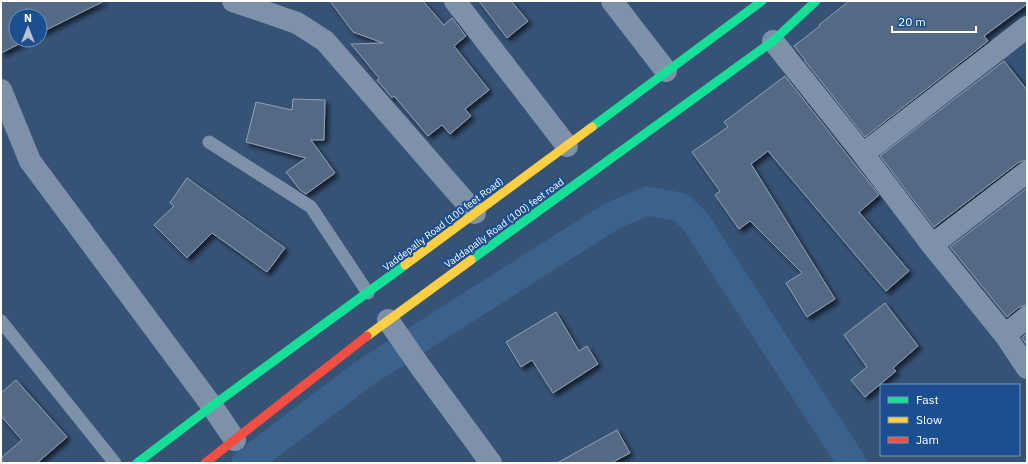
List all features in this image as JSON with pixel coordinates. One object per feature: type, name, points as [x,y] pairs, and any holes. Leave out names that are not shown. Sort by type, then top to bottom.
[{"type":"main road","name":"Vaddepally Road (100 feet Road)","points":[[137,463],[212,406],[572,142],[666,70],[762,1]]},
{"type":"main road","name":"Vaddapally Road (100) feet road","points":[[212,461],[235,440],[393,328],[612,159],[773,41],[816,1]]},
{"type":"street","points":[[233,1],[297,23],[325,41],[475,213]]},
{"type":"street","points":[[455,1],[572,142]]},
{"type":"street","points":[[612,1],[666,70]]},
{"type":"street","points":[[863,154],[1027,27]]},
{"type":"street","points":[[773,41],[863,154],[932,245],[1005,335],[1027,368]]},
{"type":"street","points":[[1,90],[30,161],[212,406],[235,440]]},
{"type":"street","points":[[932,245],[1027,172]]},
{"type":"street","points":[[1005,335],[1027,317]]},
{"type":"street","points":[[393,328],[491,463]]},
{"type":"lane","points":[[209,142],[311,207],[368,293]]},
{"type":"lane","points":[[1,322],[115,463]]},
{"type":"building","points":[[1,1],[104,1],[48,29],[48,8],[8,8],[8,48],[11,48],[1,53]]},
{"type":"building","points":[[330,1],[423,1],[444,25],[452,18],[466,36],[454,46],[489,90],[465,109],[471,116],[450,134],[442,125],[428,136],[394,96],[392,98],[377,80],[379,78],[351,44],[383,43],[353,32]]},
{"type":"building","points":[[479,1],[511,1],[528,21],[507,38]]},
{"type":"building","points":[[849,1],[1027,1],[1027,4],[984,36],[988,41],[865,137],[794,46]]},
{"type":"building","points":[[1004,61],[1027,90],[1027,160],[1019,162],[934,227],[880,156]]},
{"type":"building","points":[[785,76],[879,195],[859,212],[909,271],[886,291],[768,151],[751,164],[835,299],[807,317],[786,283],[802,273],[750,221],[739,229],[715,195],[720,191],[692,152],[728,127],[724,122]]},
{"type":"building","points":[[293,99],[325,100],[324,140],[311,140],[335,173],[306,194],[300,190],[286,172],[306,158],[246,142],[256,102],[292,110]]},
{"type":"building","points":[[187,178],[285,248],[267,272],[212,233],[187,258],[154,225],[174,206],[170,203]]},
{"type":"building","points":[[1027,188],[1027,305],[1019,307],[1007,317],[950,247]]},
{"type":"building","points":[[885,303],[918,346],[893,368],[896,371],[865,397],[851,380],[867,367],[844,335]]},
{"type":"building","points":[[556,312],[579,351],[587,346],[598,364],[553,393],[532,360],[521,367],[506,342]]},
{"type":"building","points":[[1027,333],[1027,345],[1022,338]]},
{"type":"building","points":[[16,380],[67,437],[37,463],[1,463],[1,458],[22,440],[1,416],[1,393]]},
{"type":"building","points":[[617,430],[630,453],[611,463],[557,463]]},
{"type":"waterway","points":[[246,463],[363,374],[612,216],[647,201],[680,207],[695,221],[852,463]]},
{"type":"traffic: fast","points":[[592,127],[762,1]]},
{"type":"traffic: fast","points":[[471,260],[773,41],[816,1]]},
{"type":"traffic: fast","points":[[137,463],[212,406],[405,265]]},
{"type":"traffic: slow","points":[[405,265],[592,127]]},
{"type":"traffic: slow","points":[[367,336],[471,260]]},
{"type":"traffic: jam","points":[[205,463],[367,336]]}]
